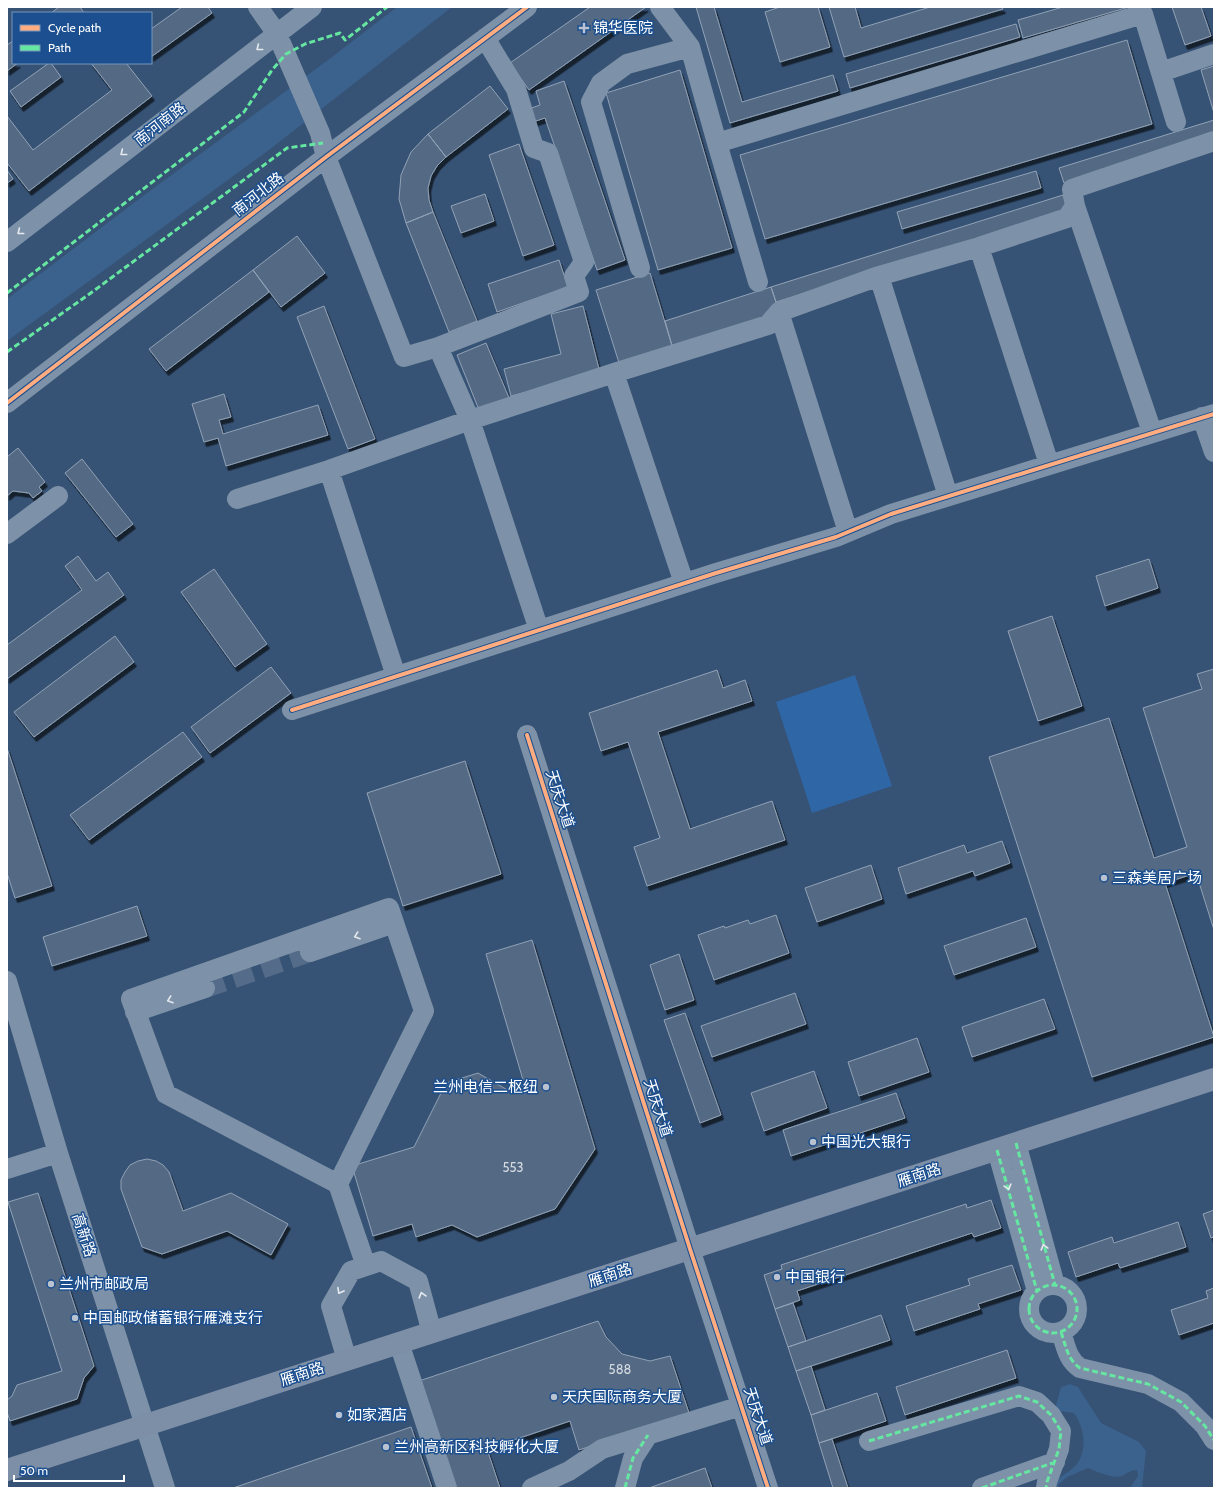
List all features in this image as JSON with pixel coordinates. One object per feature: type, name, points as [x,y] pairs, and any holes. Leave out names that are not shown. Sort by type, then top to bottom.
[{"type":"main road","name":"雁南路","points":[[7,1470],[1214,1079]]},
{"type":"street","points":[[258,7],[277,34],[320,134],[326,157],[404,357],[438,347],[579,292],[574,276],[584,262],[548,154],[534,148],[516,89],[485,38]]},
{"type":"street","name":"南河南路","points":[[7,242],[312,7]]},
{"type":"street","name":"南河北路","points":[[7,403],[326,157],[527,7]]},
{"type":"street","points":[[660,7],[690,47],[758,282]]},
{"type":"street","points":[[717,143],[1143,14],[1176,122]]},
{"type":"street","points":[[640,268],[591,102],[601,83],[628,64],[690,47]]},
{"type":"street","points":[[1161,72],[1214,54]]},
{"type":"street","points":[[1152,432],[1075,206],[1072,189],[1214,141]]},
{"type":"street","points":[[237,499],[329,470],[470,420],[768,325],[779,312],[879,276],[979,247],[1067,218],[1075,206]]},
{"type":"street","points":[[979,247],[1049,464]]},
{"type":"street","points":[[879,276],[948,496]]},
{"type":"street","points":[[779,312],[848,532]]},
{"type":"street","points":[[438,347],[470,420],[539,630]]},
{"type":"street","points":[[614,373],[684,583]]},
{"type":"street","points":[[292,710],[684,583],[836,537],[891,514],[1152,432],[1208,416],[1214,452]]},
{"type":"street","points":[[329,470],[396,676]]},
{"type":"street","points":[[7,534],[58,496]]},
{"type":"street","name":"天庆大道","points":[[527,734],[690,1249],[768,1488]]},
{"type":"street","points":[[338,1184],[424,1011],[389,908],[130,998],[166,1094],[338,1184],[366,1266]]},
{"type":"street","points":[[310,952],[394,923]]},
{"type":"street","name":"高新路","points":[[7,981],[58,1153],[165,1488]]},
{"type":"street","points":[[135,1012],[206,988]]},
{"type":"street","points":[[1006,1147],[1046,1288]]},
{"type":"street","points":[[7,1169],[58,1153]]},
{"type":"street","points":[[347,1360],[331,1306],[351,1271],[381,1261],[418,1281],[432,1332]]},
{"type":"street","points":[[1064,1287],[1072,1293],[1076,1301],[1078,1311],[1075,1320],[1069,1327],[1061,1332],[1052,1333],[1042,1331],[1035,1325],[1030,1317],[1029,1308],[1032,1298],[1046,1288],[1064,1287]]},
{"type":"street","points":[[1061,1332],[1069,1357],[1073,1364],[1080,1368],[1148,1384],[1182,1402],[1205,1426],[1214,1440]]},
{"type":"street","points":[[399,1343],[447,1488]]},
{"type":"street","points":[[869,1440],[1019,1396],[1037,1402],[1042,1406],[1051,1415],[1061,1431],[1059,1449],[1046,1488]]},
{"type":"street","points":[[532,1488],[569,1471],[602,1449],[742,1406]]},
{"type":"street","points":[[625,1488],[633,1458],[648,1435]]},
{"type":"street","points":[[982,1488],[1055,1462]]},
{"type":"shaded area","points":[[397,7],[452,7],[269,150],[7,341],[7,299]]},
{"type":"shaded area","points":[[855,675],[892,786],[812,813],[776,702]]},
{"type":"shaded area","points":[[1070,1384],[1078,1387],[1101,1423],[1139,1442],[1146,1451],[1142,1488],[1130,1488],[1138,1476],[1137,1470],[1131,1471],[1122,1476],[1114,1477],[1088,1468],[1067,1477],[1058,1485],[1059,1488],[1056,1488],[1057,1480],[1077,1464],[1084,1445],[1080,1425],[1074,1413],[1058,1411],[1056,1405],[1061,1387]]},
{"type":"building","points":[[59,7],[80,7],[83,12],[52,12]]},
{"type":"building","points":[[182,7],[208,7],[212,13],[152,56],[152,28]]},
{"type":"building","points":[[590,7],[646,7],[529,90],[510,63]]},
{"type":"building","points":[[696,7],[714,7],[742,102],[833,75],[838,91],[730,123]]},
{"type":"building","points":[[780,7],[818,7],[830,47],[780,62],[765,12]]},
{"type":"building","points":[[829,7],[855,7],[861,28],[930,7],[1002,7],[1003,9],[844,57]]},
{"type":"building","points":[[1063,7],[1129,7],[1023,38],[1018,20]]},
{"type":"building","points":[[1172,7],[1201,7],[1211,36],[1185,45]]},
{"type":"building","points":[[1016,24],[1020,37],[850,88],[846,74]]},
{"type":"building","points":[[1127,40],[1152,124],[765,239],[740,155]]},
{"type":"building","points":[[12,42],[12,64],[17,64],[7,71],[7,45]]},
{"type":"building","points":[[48,64],[52,64],[61,77],[21,107],[10,91]]},
{"type":"building","points":[[92,64],[127,64],[152,96],[29,191],[7,163],[7,116],[33,150],[112,90]]},
{"type":"building","points":[[1214,66],[1214,113],[1201,70]]},
{"type":"building","points":[[680,70],[732,248],[658,270],[606,93]]},
{"type":"building","points":[[564,81],[625,260],[597,270],[545,118],[530,123],[526,110],[540,105],[536,91]]},
{"type":"building","points":[[490,86],[508,109],[446,157],[428,134]]},
{"type":"building","points":[[1214,120],[1214,136],[1064,183],[1059,168]]},
{"type":"building","points":[[428,134],[446,157],[437,166],[431,176],[428,188],[429,200],[433,212],[406,223],[399,199],[401,175],[411,152]]},
{"type":"building","points":[[519,144],[554,245],[523,256],[489,155]]},
{"type":"building","points":[[7,170],[13,179],[7,183]]},
{"type":"building","points":[[1036,171],[1041,188],[902,229],[897,212]]},
{"type":"building","points":[[485,194],[494,221],[461,233],[451,206]]},
{"type":"building","points":[[1063,195],[1068,210],[776,302],[771,287]]},
{"type":"building","points":[[433,212],[477,321],[449,332],[406,223]]},
{"type":"building","points":[[297,236],[325,273],[281,307],[253,270]]},
{"type":"building","points":[[559,260],[568,287],[497,312],[488,284]]},
{"type":"building","points":[[253,270],[269,292],[166,371],[149,349]]},
{"type":"building","points":[[650,273],[673,349],[620,366],[596,290]]},
{"type":"building","points":[[771,287],[776,302],[770,318],[673,349],[665,321]]},
{"type":"building","points":[[324,306],[375,439],[348,449],[297,317]]},
{"type":"building","points":[[583,306],[600,373],[511,396],[504,369],[561,354],[551,314]]},
{"type":"building","points":[[486,343],[509,398],[479,410],[457,355]]},
{"type":"building","points":[[224,394],[231,417],[219,420],[223,434],[318,405],[328,435],[226,466],[218,438],[204,442],[192,404]]},
{"type":"building","points":[[18,448],[45,482],[39,487],[42,491],[33,498],[29,493],[13,491],[7,496],[7,457]]},
{"type":"building","points":[[82,459],[133,524],[116,537],[65,473]]},
{"type":"building","points":[[78,556],[96,581],[108,572],[124,595],[7,679],[7,645],[82,590],[65,566]]},
{"type":"building","points":[[1149,559],[1158,588],[1105,606],[1096,576]]},
{"type":"building","points":[[214,569],[267,644],[235,667],[181,592]]},
{"type":"building","points":[[1052,616],[1082,706],[1038,721],[1008,631]]},
{"type":"building","points":[[115,636],[134,662],[34,737],[14,712]]},
{"type":"building","points":[[271,667],[291,693],[210,753],[191,727]]},
{"type":"building","name":"三森美居广场","points":[[1214,669],[1214,930],[1196,873],[1165,883],[1214,1037],[1092,1077],[989,757],[1109,718],[1154,858],[1187,847],[1143,708],[1202,689],[1197,674]]},
{"type":"building","points":[[717,670],[723,688],[745,680],[752,701],[658,732],[690,829],[772,801],[785,840],[647,886],[634,847],[660,838],[628,742],[601,751],[589,713]]},
{"type":"building","points":[[183,732],[202,757],[89,840],[70,815]]},
{"type":"building","points":[[7,748],[52,886],[15,898],[7,873]]},
{"type":"building","points":[[465,761],[501,874],[403,906],[367,793]]},
{"type":"building","points":[[1002,841],[1010,863],[975,876],[973,871],[906,894],[898,868],[964,845],[967,853]]},
{"type":"building","points":[[871,865],[882,899],[817,922],[805,888]]},
{"type":"building","points":[[137,906],[147,936],[52,966],[43,937]]},
{"type":"building","points":[[776,915],[789,953],[714,980],[698,935],[748,920],[750,924]]},
{"type":"building","points":[[1026,918],[1036,947],[954,975],[944,946]]},
{"type":"building","name":"兰州电信二枢纽","points":[[532,940],[595,1149],[555,1209],[477,1237],[452,1225],[416,1237],[412,1224],[373,1236],[352,1166],[414,1147],[446,1083],[478,1073],[511,1092],[523,1080],[486,954]]},
{"type":"building","points":[[679,954],[694,1000],[665,1010],[650,965]]},
{"type":"building","points":[[795,993],[806,1024],[712,1057],[701,1026]]},
{"type":"building","points":[[1044,999],[1055,1029],[972,1057],[962,1027]]},
{"type":"building","points":[[685,1013],[721,1115],[700,1123],[664,1020]]},
{"type":"building","points":[[917,1038],[929,1072],[859,1096],[848,1062]]},
{"type":"building","points":[[814,1071],[827,1108],[764,1131],[751,1093]]},
{"type":"building","points":[[896,1093],[905,1118],[791,1156],[783,1130]]},
{"type":"building","points":[[147,1159],[156,1161],[163,1165],[169,1172],[183,1211],[231,1193],[288,1224],[271,1255],[227,1231],[162,1254],[142,1247],[121,1189],[121,1180],[130,1165]]},
{"type":"building","name":"兰州市邮政局","points":[[38,1193],[94,1366],[84,1378],[77,1399],[10,1421],[7,1412],[7,1400],[12,1396],[17,1385],[62,1371],[8,1202]]},
{"type":"building","points":[[991,1200],[1001,1228],[974,1237],[972,1233],[797,1291],[800,1300],[775,1309],[764,1275],[782,1269],[781,1265],[966,1204],[967,1208]]},
{"type":"building","points":[[1214,1210],[1214,1237],[1211,1238],[1203,1214]]},
{"type":"building","points":[[1178,1222],[1186,1247],[1120,1268],[1118,1263],[1076,1277],[1068,1252],[1112,1237],[1114,1243]]},
{"type":"building","points":[[1012,1265],[1021,1290],[978,1304],[980,1309],[914,1331],[906,1306],[970,1285],[968,1279]]},
{"type":"building","points":[[1214,1288],[1214,1323],[1179,1335],[1171,1310],[1208,1298],[1206,1291]]},
{"type":"building","points":[[793,1303],[806,1341],[788,1347],[775,1309]]},
{"type":"building","points":[[881,1315],[890,1340],[796,1371],[788,1347]]},
{"type":"building","name":"天庆国际商务大厦","points":[[598,1321],[606,1337],[622,1354],[650,1361],[670,1356],[689,1413],[579,1450],[570,1421],[487,1449],[500,1488],[455,1488],[419,1381]]},
{"type":"building","points":[[1007,1350],[1016,1378],[905,1415],[896,1387]]},
{"type":"building","points":[[811,1366],[825,1410],[811,1415],[796,1371]]},
{"type":"building","points":[[877,1393],[886,1421],[819,1443],[811,1415]]},
{"type":"building","name":"兰州高新区科技孵化大厦","points":[[411,1427],[432,1488],[233,1488]]},
{"type":"building","points":[[832,1439],[848,1488],[833,1488],[819,1443]]},
{"type":"building","points":[[705,1468],[712,1488],[649,1488]]},
{"type":"tunnel","points":[[205,988],[310,952]]},
{"type":"marked path","points":[[7,293],[244,112],[272,70],[286,54],[305,44],[340,33],[345,40],[387,7]]},
{"type":"marked path","points":[[7,352],[88,295],[287,148],[323,143]]},
{"type":"marked path","points":[[1016,1143],[1055,1285]]},
{"type":"marked path","points":[[997,1150],[1037,1291]]},
{"type":"marked path","points":[[1053,1285],[1062,1287],[1070,1292],[1075,1300],[1077,1309],[1075,1318],[1070,1326],[1062,1331],[1053,1333],[1044,1331],[1036,1326],[1031,1318],[1029,1309],[1031,1300],[1036,1292],[1044,1287],[1053,1285]]},
{"type":"marked path","points":[[1061,1332],[1072,1361],[1080,1368],[1148,1384],[1181,1402],[1205,1426],[1214,1440]]},
{"type":"marked path","points":[[869,1441],[1019,1396],[1037,1402],[1051,1415],[1061,1431],[1059,1449],[1046,1488]]},
{"type":"marked path","points":[[625,1488],[633,1458],[648,1435]]},
{"type":"marked path","points":[[982,1488],[1055,1462]]},
{"type":"cycle path","points":[[7,403],[326,157],[527,7]]},
{"type":"cycle path","points":[[292,710],[716,573],[836,537],[891,514],[1214,414]]},
{"type":"cycle path","points":[[527,735],[690,1249],[768,1488]]},
{"type":"place","name":"锦华医院","points":[[584,28]]},
{"type":"place","name":"三森美居广场","points":[[1104,878]]},
{"type":"place","name":"兰州电信二枢纽","points":[[546,1087]]},
{"type":"place","name":"中国光大银行","points":[[813,1142]]},
{"type":"place","name":"中国银行","points":[[777,1277]]},
{"type":"place","name":"兰州市邮政局","points":[[51,1284]]},
{"type":"place","name":"中国邮政储蓄银行雁滩支行","points":[[75,1318]]},
{"type":"place","name":"天庆国际商务大厦","points":[[554,1397]]},
{"type":"place","name":"如家酒店","points":[[339,1415]]},
{"type":"place","name":"兰州高新区科技孵化大厦","points":[[386,1447]]}]
